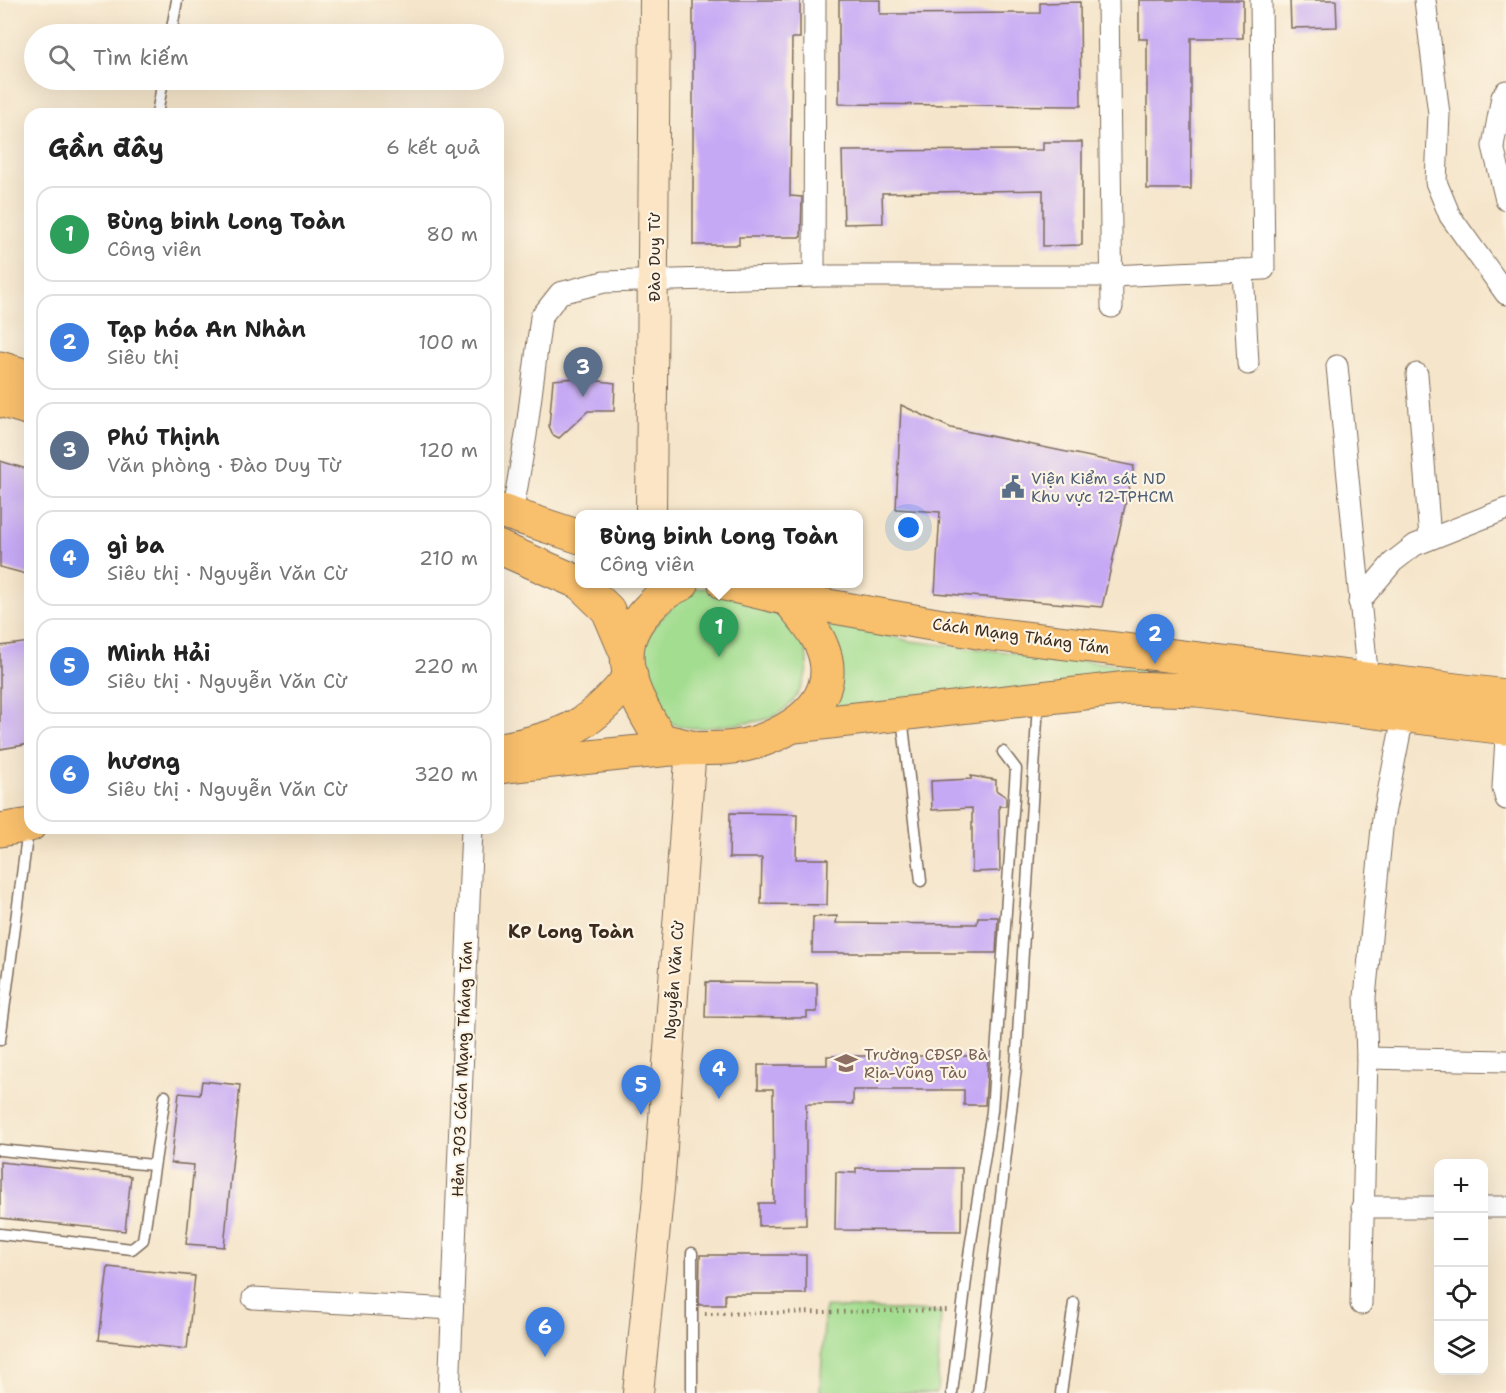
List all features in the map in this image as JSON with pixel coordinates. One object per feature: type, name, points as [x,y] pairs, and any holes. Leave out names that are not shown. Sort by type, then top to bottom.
[{"type":"main road","name":"Đào Duy Từ","points":[[651,510],[655,0]]},
{"type":"main road","points":[[0,368],[24,375]]},
{"type":"main road","points":[[0,400],[24,407]]},
{"type":"main road","points":[[505,512],[575,536]]},
{"type":"main road","points":[[504,550],[575,581]]},
{"type":"main road","points":[[585,588],[608,610],[628,663],[637,696],[676,743]]},
{"type":"main road","points":[[504,749],[542,741],[572,730],[595,715],[628,663],[629,634],[639,618],[657,600],[676,588]]},
{"type":"main road","name":"Cách Mạng Tháng Tám","points":[[742,588],[788,599],[983,633],[1368,681],[1498,716]]},
{"type":"main road","points":[[788,599],[818,640],[827,668],[815,705],[795,726]]},
{"type":"main road","points":[[504,766],[676,743],[726,748],[777,735],[795,726],[901,712],[1128,688],[1197,690],[1403,717],[1498,716]]},
{"type":"main road","name":"Nguyễn Văn Cừ","points":[[638,1393],[659,1188],[676,743]]},
{"type":"street","points":[[814,0],[814,276]]},
{"type":"street","points":[[1108,0],[1112,307]]},
{"type":"street","points":[[505,512],[526,435],[541,316],[561,293],[604,282],[814,276],[1111,276],[1264,269],[1262,0]]},
{"type":"street","points":[[1425,0],[1439,114],[1436,182],[1450,216],[1506,294]]},
{"type":"street","points":[[1506,92],[1502,97],[1493,146],[1506,200]]},
{"type":"street","points":[[1243,270],[1248,364]]},
{"type":"street","points":[[1337,366],[1368,681]]},
{"type":"street","points":[[1418,374],[1430,538]]},
{"type":"street","points":[[1359,602],[1398,558],[1430,538],[1506,509]]},
{"type":"street","points":[[1498,716],[1503,788],[1506,798]]},
{"type":"street","points":[[1361,1304],[1367,1058],[1365,998],[1383,819],[1403,717]]},
{"type":"street","name":"Hẻm 703 Cách Mạng Tháng Tám","points":[[448,1393],[472,834]]},
{"type":"street","points":[[1367,1058],[1506,1060]]},
{"type":"street","points":[[1362,1207],[1434,1207]]},
{"type":"street","points":[[1488,1207],[1506,1207]]},
{"type":"street","points":[[253,1298],[452,1310]]},
{"type":"lane","points":[[173,24],[177,0]]},
{"type":"lane","points":[[158,108],[161,90]]},
{"type":"lane","points":[[978,1393],[1016,1068],[1038,699]]},
{"type":"lane","points":[[901,712],[921,881]]},
{"type":"lane","points":[[952,1393],[992,1111],[998,1041],[1016,769],[1003,752]]},
{"type":"lane","points":[[0,1040],[20,826]]},
{"type":"lane","points":[[0,1234],[132,1248],[143,1240],[165,1096]]},
{"type":"lane","points":[[0,1150],[153,1165]]},
{"type":"lane","points":[[692,1253],[692,1393]]},
{"type":"lane","points":[[1061,1393],[1074,1303]]},
{"type":"path","points":[[692,1314],[963,1310]]},
{"type":"green space","points":[[712,588],[781,609],[803,643],[807,668],[796,697],[781,712],[761,720],[703,728],[679,726],[664,719],[661,715],[631,654],[685,590]]},
{"type":"green space","points":[[822,619],[910,641],[1138,667],[1239,683],[1238,689],[819,714]]},
{"type":"green space","points":[[825,1307],[941,1312],[937,1393],[820,1393]]},
{"type":"building","points":[[693,0],[800,0],[800,38],[792,38],[790,196],[802,197],[801,237],[739,237],[739,245],[693,245]]},
{"type":"building","points":[[839,0],[880,0],[880,14],[1040,13],[1040,3],[1080,2],[1081,106],[839,104]]},
{"type":"building","points":[[1139,0],[1243,0],[1243,38],[1191,38],[1191,189],[1147,189],[1147,39],[1139,39]]},
{"type":"building","points":[[1290,0],[1336,0],[1337,27],[1291,28]]},
{"type":"building","points":[[1043,142],[1082,142],[1082,245],[1043,246],[1043,190],[882,193],[883,223],[844,224],[842,151],[1043,150]]},
{"type":"building","points":[[576,378],[615,383],[614,411],[588,411],[559,438],[553,435],[549,426],[553,380]]},
{"type":"building","name":"Viện Kiểm sát ND Khu vực 12-TPHCM","points":[[901,405],[951,428],[1134,466],[1102,607],[935,593],[940,512],[896,509]]},
{"type":"building","points":[[0,461],[24,468],[24,573],[0,567]]},
{"type":"building","points":[[24,643],[24,745],[0,749],[0,646]]},
{"type":"building","points":[[971,776],[996,780],[996,790],[1006,797],[1006,806],[999,806],[1000,871],[972,872],[972,808],[932,810],[931,781],[971,779]]},
{"type":"building","points":[[730,813],[797,814],[796,859],[828,859],[827,905],[761,904],[762,858],[729,858]]},
{"type":"building","points":[[837,916],[836,923],[977,924],[978,917],[998,917],[996,953],[812,953],[813,917]]},
{"type":"building","points":[[706,982],[817,983],[817,1012],[807,1012],[807,1018],[705,1017]]},
{"type":"building","points":[[827,1056],[988,1056],[985,1105],[964,1105],[964,1090],[853,1090],[853,1104],[806,1104],[806,1225],[759,1226],[759,1203],[774,1203],[773,1089],[758,1089],[758,1065],[827,1065]]},
{"type":"building","points":[[202,1081],[240,1085],[224,1247],[186,1244],[194,1165],[171,1163],[179,1093],[200,1095]]},
{"type":"building","points":[[0,1162],[131,1176],[125,1231],[0,1218]]},
{"type":"building","points":[[856,1168],[962,1168],[961,1231],[835,1230],[836,1172],[856,1173]]},
{"type":"building","points":[[700,1255],[806,1255],[806,1294],[725,1294],[725,1305],[699,1305]]},
{"type":"building","points":[[108,1267],[195,1276],[187,1349],[99,1340]]},
{"type":"place","name":"Phú Thịnh","points":[[583,397]]},
{"type":"place","name":"Viện Kiểm sát ND Khu vực 12-TPHCM","points":[[1013,487]]},
{"type":"place","name":"Bùng binh Long Toàn","points":[[719,657]]},
{"type":"place","name":"Tạp hóa An Nhàn","points":[[1155,664]]},
{"type":"place","name":"Trường CĐSP Bà Rịa-Vũng Tàu","points":[[846,1063]]},
{"type":"place","name":"gì ba","points":[[719,1099]]},
{"type":"place","name":"Minh Hải","points":[[641,1115]]},
{"type":"place","name":"hương","points":[[545,1357]]},
{"type":"district","name":"KP Long Toàn","points":[[571,932]]}]
